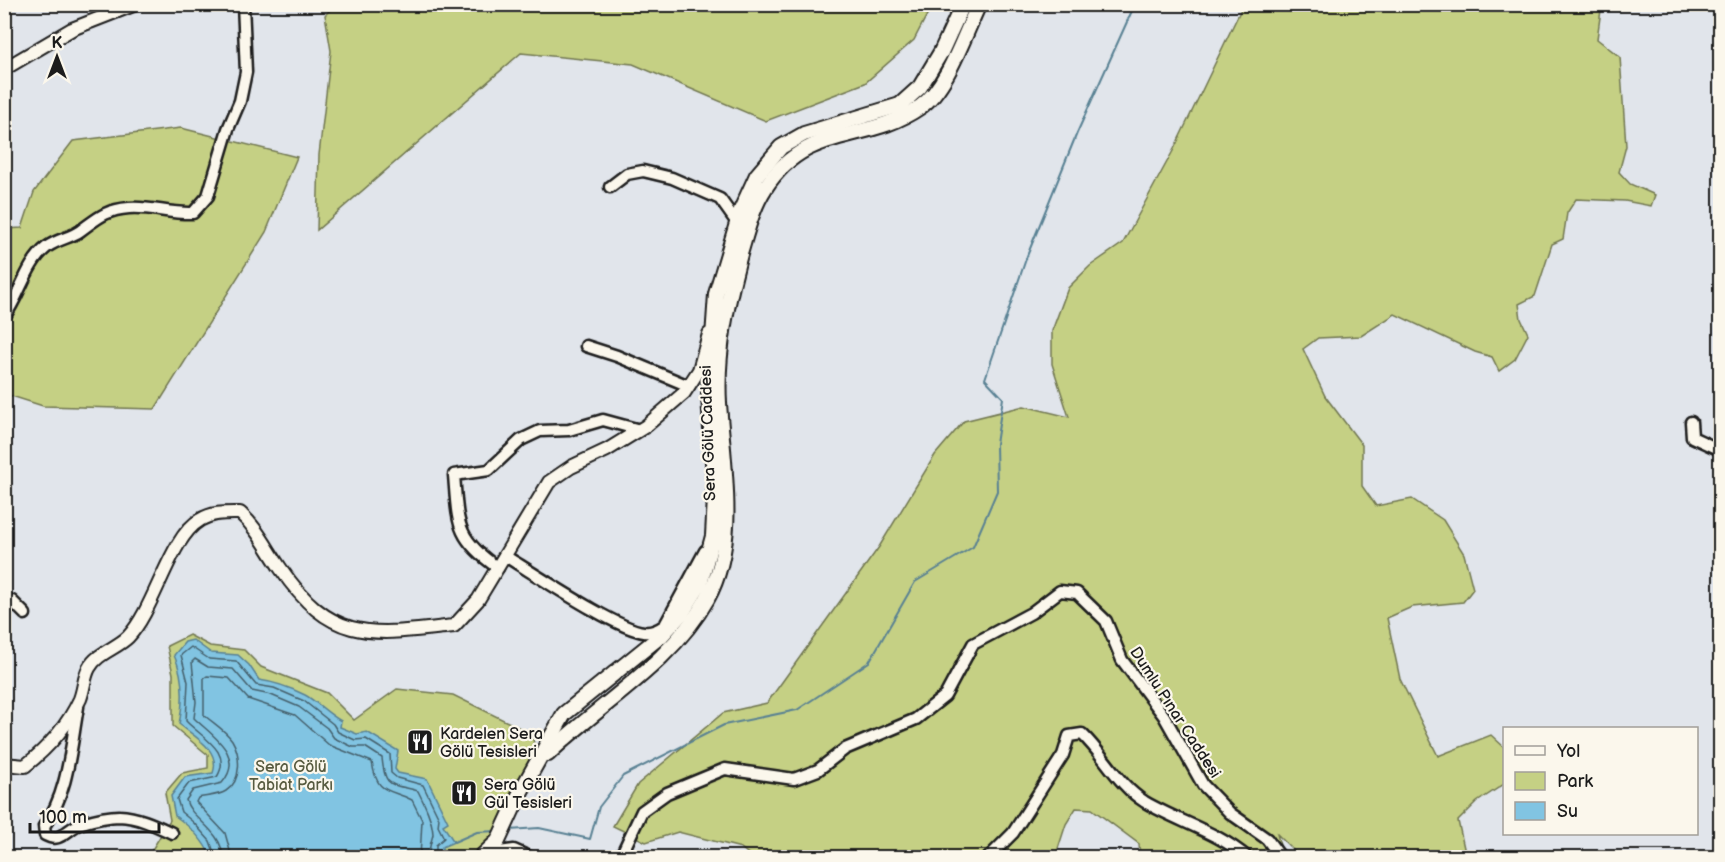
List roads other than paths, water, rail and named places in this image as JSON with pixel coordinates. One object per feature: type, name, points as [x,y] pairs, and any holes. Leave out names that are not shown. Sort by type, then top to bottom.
[{"type":"main road","name":"Sera Gölü Caddesi","points":[[483,856],[498,841],[521,791],[564,714],[663,634],[682,614],[700,584],[713,536],[715,497],[709,395],[716,294],[737,222],[757,175],[781,147],[804,134],[900,105],[920,87],[941,52],[963,4]]},
{"type":"main road","name":"Sera Gölü Caddesi","points":[[538,764],[576,727],[643,672],[679,636],[707,599],[724,549],[727,504],[719,400],[721,340],[726,304],[748,220],[765,188],[784,163],[805,148],[835,137],[882,126],[922,106],[940,84],[979,4]]},
{"type":"street","points":[[4,69],[72,29],[136,4]]},
{"type":"street","points":[[4,317],[46,248],[60,239],[72,236],[97,216],[129,208],[171,214],[193,213],[208,196],[228,129],[240,101],[246,72],[243,4]]},
{"type":"street","points":[[610,186],[627,174],[643,171],[672,178],[720,199],[746,234]]},
{"type":"street","points":[[172,833],[143,820],[117,816],[80,824],[60,838],[45,835],[44,826],[53,815],[60,794],[80,698],[89,667],[128,636],[164,576],[184,535],[198,520],[215,513],[240,513],[263,540],[280,568],[309,605],[336,624],[364,633],[454,626],[478,600],[549,482],[571,467],[607,450],[640,430],[684,393],[699,370],[713,321],[726,304]]},
{"type":"street","points":[[586,346],[617,356],[689,386]]},
{"type":"street","points":[[498,568],[477,554],[463,537],[458,517],[454,475],[489,470],[521,440],[540,431],[569,430],[603,420],[640,430]]},
{"type":"street","points":[[1691,422],[1692,437],[1720,450]]},
{"type":"street","points":[[505,556],[635,630],[656,631],[665,626],[713,536],[727,504]]},
{"type":"street","name":"Dumlu Pınar Caddesi","points":[[620,858],[642,811],[667,793],[725,769],[794,779],[818,770],[845,749],[916,719],[945,696],[973,644],[1031,613],[1060,591],[1077,593],[1106,621],[1122,660],[1164,716],[1203,785],[1230,813],[1267,838],[1281,858]]},
{"type":"street","points":[[4,598],[12,601],[25,614]]},
{"type":"street","points":[[4,764],[25,765],[40,754],[64,726],[80,698]]},
{"type":"street","points":[[988,858],[1013,832],[1063,755],[1069,736],[1082,734],[1095,747],[1121,783],[1145,802],[1233,845],[1248,858]]},
{"type":"street","points":[[483,856],[512,854],[532,858]]},
{"type":"water","name":"Sera Gölü Tabiat Parkı","points":[[193,640],[211,653],[238,655],[249,665],[259,680],[271,682],[305,695],[341,721],[340,727],[357,734],[367,732],[398,751],[395,769],[398,773],[427,779],[448,822],[443,825],[454,842],[442,847],[442,857],[211,857],[196,834],[175,816],[171,796],[185,777],[213,773],[213,757],[210,751],[199,739],[179,724],[182,689],[180,672],[174,655],[185,642]]},
{"type":"waterway","points":[[509,830],[539,828],[590,839],[599,807],[623,776],[724,725],[797,710],[869,662],[915,582],[973,547],[997,491],[996,444],[1003,398],[985,379],[1027,256],[1077,133],[1135,4]]},
{"type":"waterway","points":[[454,842],[477,832],[497,831]]},
{"type":"place","name":"Kardelen Sera Gölü Tesisleri","points":[[420,742]]},
{"type":"place","name":"Sera Gölü Gül Tesisleri","points":[[464,793]]}]
